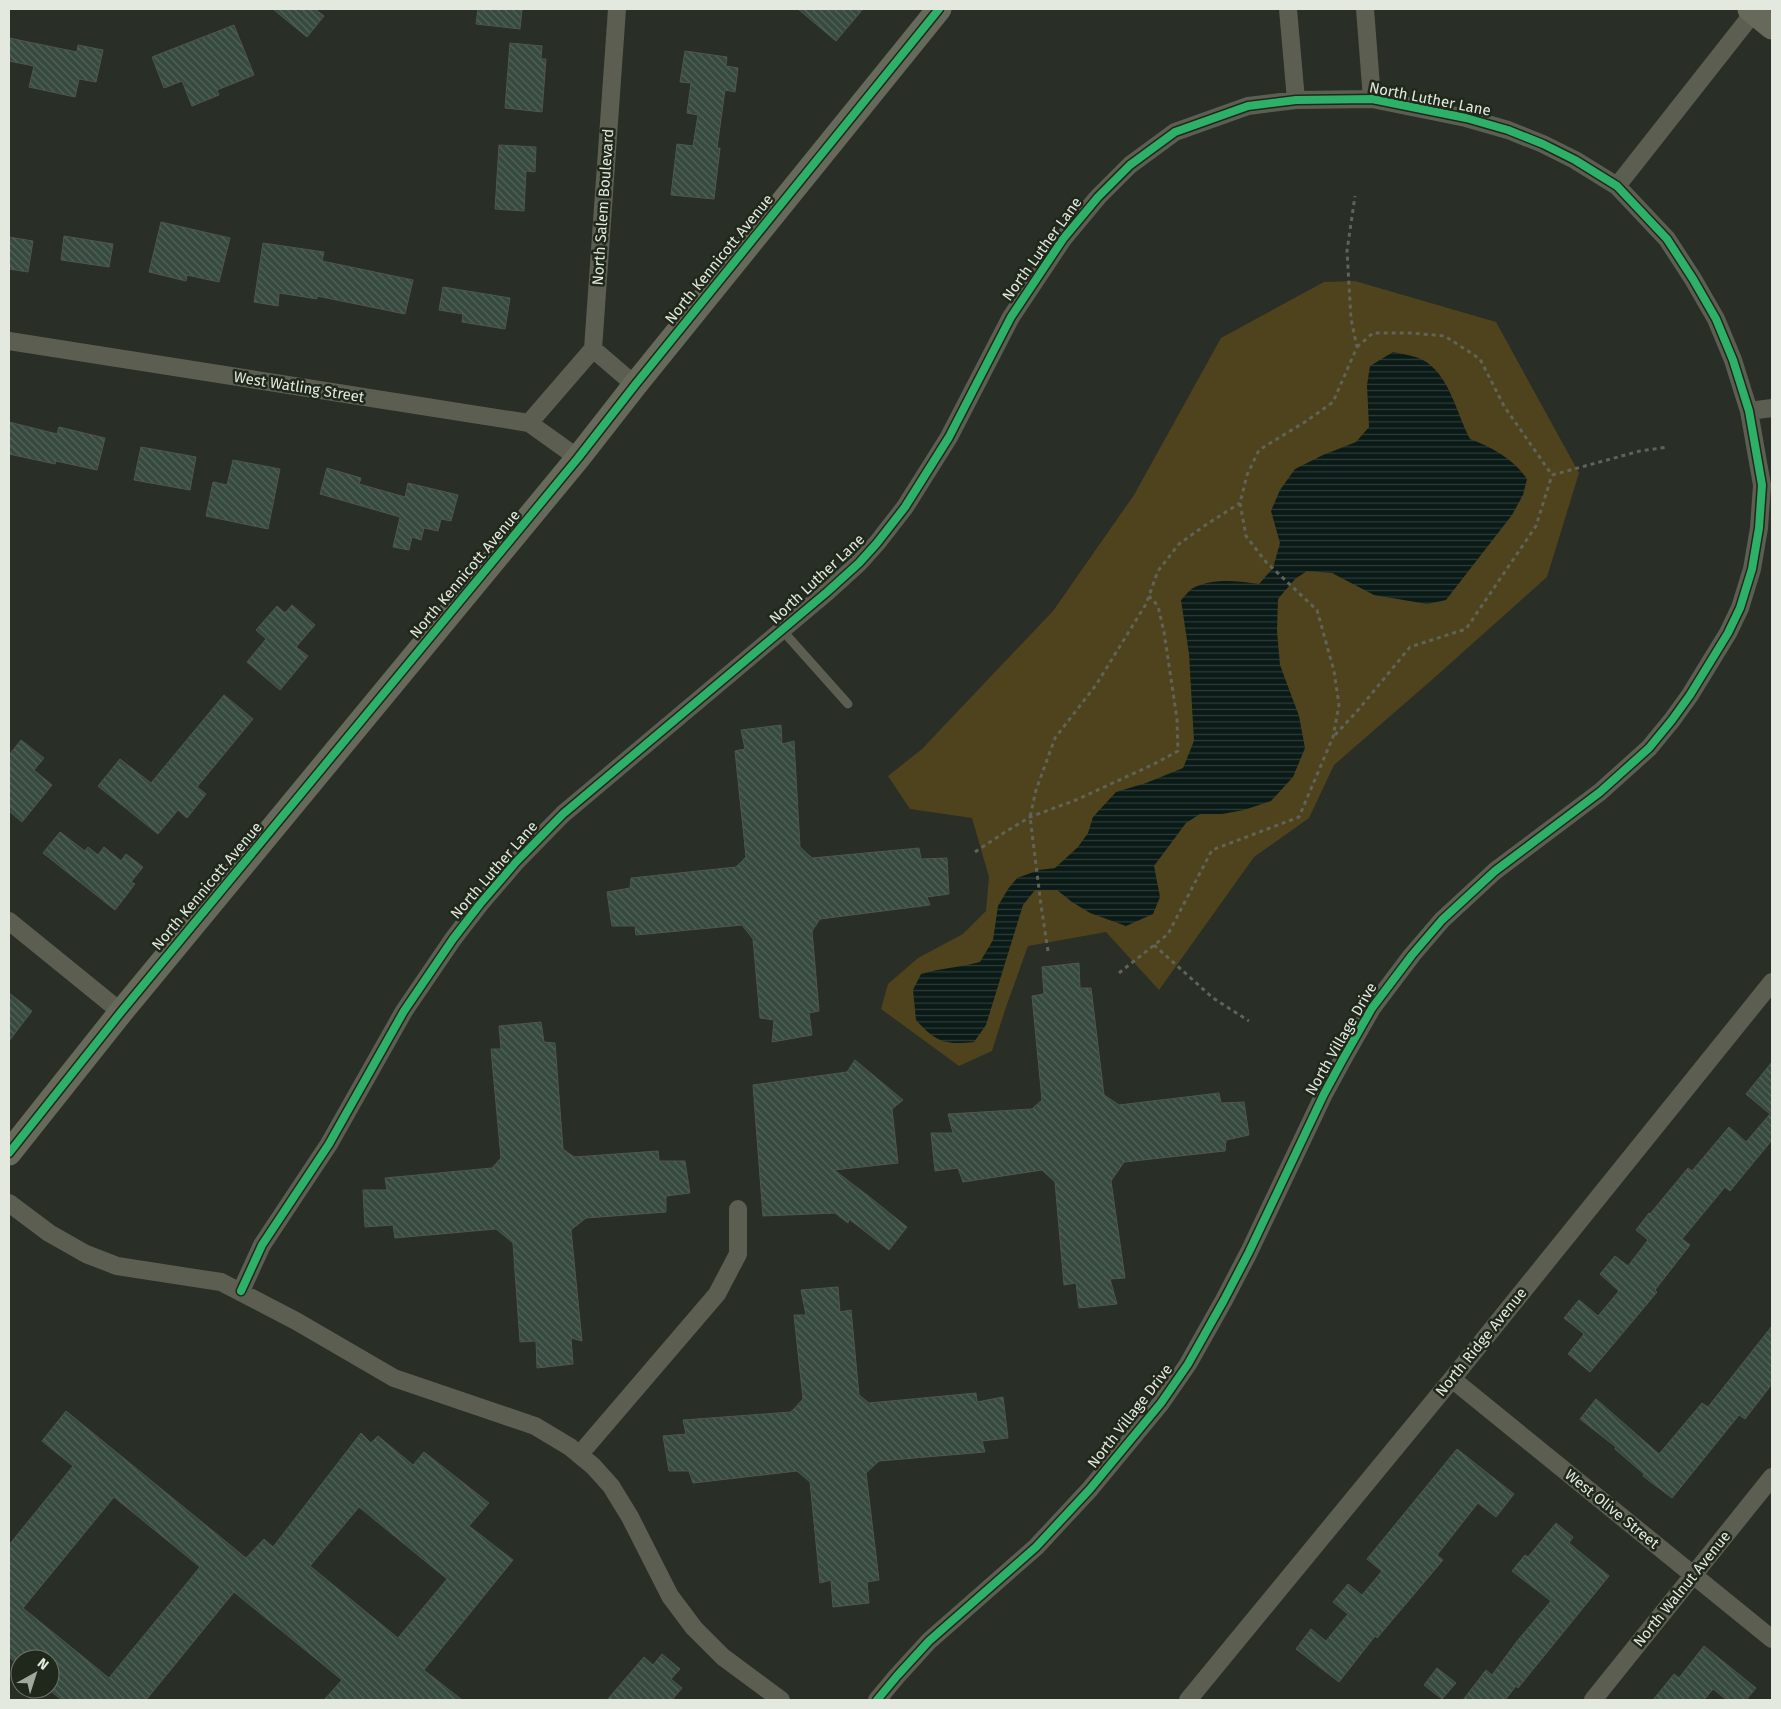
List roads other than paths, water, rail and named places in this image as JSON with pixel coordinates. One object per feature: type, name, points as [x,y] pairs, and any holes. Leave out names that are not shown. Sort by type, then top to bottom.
[{"type":"street","name":"North Salem Boulevard","points":[[592,349],[617,9]]},
{"type":"street","name":"North Kennicott Avenue","points":[[9,1153],[121,1012],[578,458],[939,9]]},
{"type":"street","points":[[1288,9],[1296,100]]},
{"type":"street","name":"North Luther Lane","points":[[1364,9],[1372,99]]},
{"type":"street","points":[[1616,186],[1759,16]]},
{"type":"street","name":"North Luther Lane","points":[[241,1291],[262,1245],[329,1144],[404,1011],[453,939],[480,904],[516,862],[563,814],[782,630],[858,563],[877,543],[905,507],[949,437],[1011,317],[1063,239],[1098,197],[1130,165],[1175,132],[1248,106],[1296,100],[1372,99],[1466,118],[1508,130],[1575,160],[1616,186]]},
{"type":"street","name":"North Village Drive","points":[[877,1700],[929,1641],[1036,1547],[1090,1489],[1161,1403],[1188,1364],[1232,1284],[1324,1094],[1343,1059],[1372,1008],[1412,955],[1442,920],[1495,871],[1600,792],[1649,748],[1686,701],[1708,669],[1740,608],[1752,569],[1767,485],[1749,411],[1733,360],[1716,320],[1693,278],[1667,239],[1616,186]]},
{"type":"street","name":"West Watling Street","points":[[9,341],[530,423],[578,458]]},
{"type":"street","points":[[530,423],[592,349],[635,385]]},
{"type":"street","points":[[1749,411],[1772,408]]},
{"type":"street","points":[[9,921],[121,1012]]},
{"type":"street","name":"North Ridge Avenue","points":[[1188,1700],[1452,1379],[1772,982]]},
{"type":"street","points":[[9,1203],[49,1233],[86,1254],[117,1266],[221,1282],[241,1291],[394,1378],[535,1426],[570,1446],[593,1466],[611,1486],[630,1517],[670,1596],[694,1628],[723,1657],[781,1700]]},
{"type":"street","points":[[580,1454],[717,1294],[738,1254],[738,1209]]},
{"type":"street","name":"West Olive Street","points":[[1452,1379],[1772,1639]]},
{"type":"street","name":"North Walnut Avenue","points":[[1593,1700],[1772,1477]]},
{"type":"lane","points":[[782,630],[848,704]]}]
